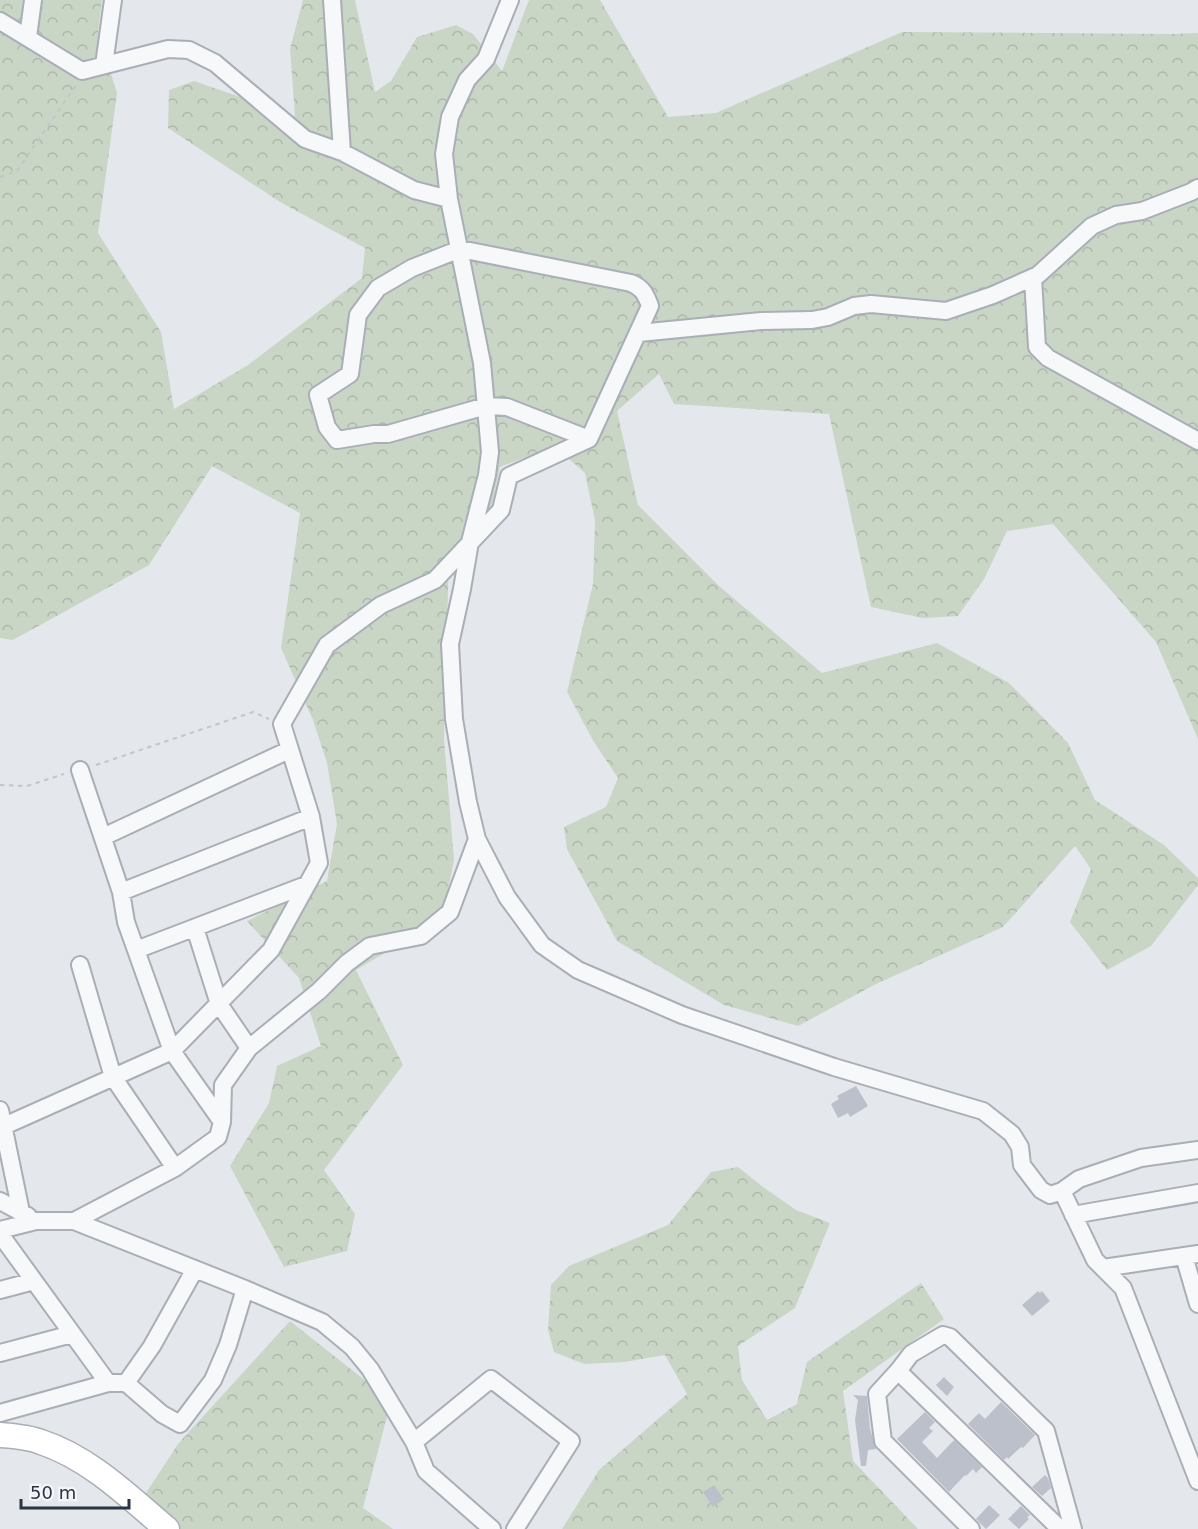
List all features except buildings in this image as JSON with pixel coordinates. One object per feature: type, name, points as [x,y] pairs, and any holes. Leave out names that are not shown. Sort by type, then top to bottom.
[{"type":"street","points":[[28,38],[33,0]]},
{"type":"street","points":[[104,65],[113,0]]},
{"type":"street","points":[[332,0],[342,152]]},
{"type":"street","points":[[510,0],[486,59],[467,80],[450,117],[444,154],[449,200],[482,363],[490,452],[450,644],[454,719],[468,802],[477,839],[507,897],[542,945],[578,970],[682,1015],[834,1067],[983,1111],[1012,1134],[1020,1147],[1022,1165],[1041,1190],[1050,1195],[1062,1191],[1079,1179],[1141,1158],[1198,1150]]},
{"type":"street","points":[[0,21],[82,71],[168,49],[189,50],[215,63],[305,139],[342,152],[414,190],[449,200]]},
{"type":"street","points":[[639,333],[761,321],[812,320],[854,306],[871,304],[946,311],[1033,278],[1092,226],[1116,215],[1142,211],[1198,188]]},
{"type":"street","points":[[21,1212],[2,1128],[172,1051],[271,950],[319,863],[311,817],[282,724],[327,645],[381,605],[435,580],[501,510],[509,476],[589,439],[650,306],[640,286],[632,283],[460,249],[412,268],[378,288],[358,315],[350,374],[318,395],[327,427],[337,440],[388,434],[486,406],[507,407],[589,439]]},
{"type":"street","points":[[1033,278],[1037,347],[1047,358],[1198,441]]},
{"type":"street","points":[[103,837],[289,750]]},
{"type":"street","points":[[80,770],[121,892],[126,922],[172,1051],[222,1122]]},
{"type":"street","points":[[121,892],[311,817]]},
{"type":"street","points":[[74,1221],[175,1168],[218,1137],[222,1122],[224,1085],[249,1048],[319,991],[347,963],[370,946],[421,936],[450,912],[477,839]]},
{"type":"street","points":[[136,950],[306,885]]},
{"type":"street","points":[[195,928],[219,1004],[249,1048]]},
{"type":"street","points":[[80,964],[114,1077],[175,1168]]},
{"type":"street","points":[[1062,1191],[1095,1260],[1123,1288],[1198,1481]]},
{"type":"street","points":[[1073,1215],[1198,1193]]},
{"type":"street","points":[[0,1201],[36,1221]]},
{"type":"street","points":[[108,1383],[0,1232],[36,1221],[74,1221],[245,1288],[322,1322],[352,1347],[370,1369],[414,1442],[426,1471],[492,1529]]},
{"type":"street","points":[[1103,1269],[1191,1255],[1198,1304]]},
{"type":"street","points":[[126,1383],[152,1346],[195,1269]]},
{"type":"street","points":[[0,1290],[34,1281]]},
{"type":"street","points":[[0,1413],[108,1383],[126,1383],[162,1414],[180,1424],[213,1380],[228,1345],[245,1288]]},
{"type":"street","points":[[0,1353],[72,1334]]},
{"type":"street","points":[[971,1529],[883,1441],[877,1394],[911,1354],[943,1335],[950,1338],[1046,1431],[1073,1529]]},
{"type":"street","points":[[898,1371],[1060,1529]]},
{"type":"street","points":[[414,1442],[491,1379],[571,1441],[515,1529]]},
{"type":"street","points":[[0,1435],[41,1441],[68,1454],[106,1478],[167,1529]]},
{"type":"path","points":[[0,177],[17,171],[51,124],[82,71]]},
{"type":"path","points":[[0,785],[27,786],[254,712],[282,724]]},
{"type":"green space","points":[[0,0],[102,0],[98,33],[117,93],[98,233],[161,332],[174,409],[248,365],[362,278],[365,248],[280,202],[168,128],[169,90],[194,81],[295,116],[290,49],[303,0],[355,0],[375,92],[391,81],[417,37],[456,25],[473,34],[502,71],[529,0],[600,0],[668,117],[716,113],[902,32],[1198,33],[1198,739],[1156,642],[1053,524],[1007,531],[984,579],[958,616],[923,618],[871,607],[829,414],[674,404],[659,374],[617,411],[638,505],[719,586],[822,673],[937,643],[1009,683],[1068,743],[1095,800],[1164,845],[1198,878],[1198,885],[1151,946],[1107,970],[1070,922],[1091,869],[1075,846],[1003,927],[876,984],[798,1026],[724,1005],[617,941],[567,849],[564,827],[606,807],[618,778],[594,742],[567,692],[593,584],[595,520],[585,473],[554,446],[500,467],[488,523],[449,553],[444,739],[454,860],[442,919],[356,970],[403,1065],[324,1170],[355,1214],[347,1251],[284,1267],[230,1166],[269,1103],[277,1066],[321,1046],[299,978],[247,921],[327,881],[337,824],[327,763],[313,720],[281,648],[300,513],[212,466],[149,565],[13,640],[0,638]]},
{"type":"green space","points":[[738,1167],[796,1210],[830,1223],[795,1308],[738,1346],[742,1380],[767,1420],[797,1404],[807,1362],[921,1283],[944,1319],[843,1391],[853,1461],[918,1529],[562,1529],[599,1470],[687,1394],[665,1355],[624,1362],[584,1364],[554,1352],[548,1330],[551,1285],[569,1266],[668,1225],[711,1172]]},
{"type":"green space","points":[[290,1321],[391,1401],[363,1508],[393,1529],[179,1529],[144,1496],[178,1444]]}]
